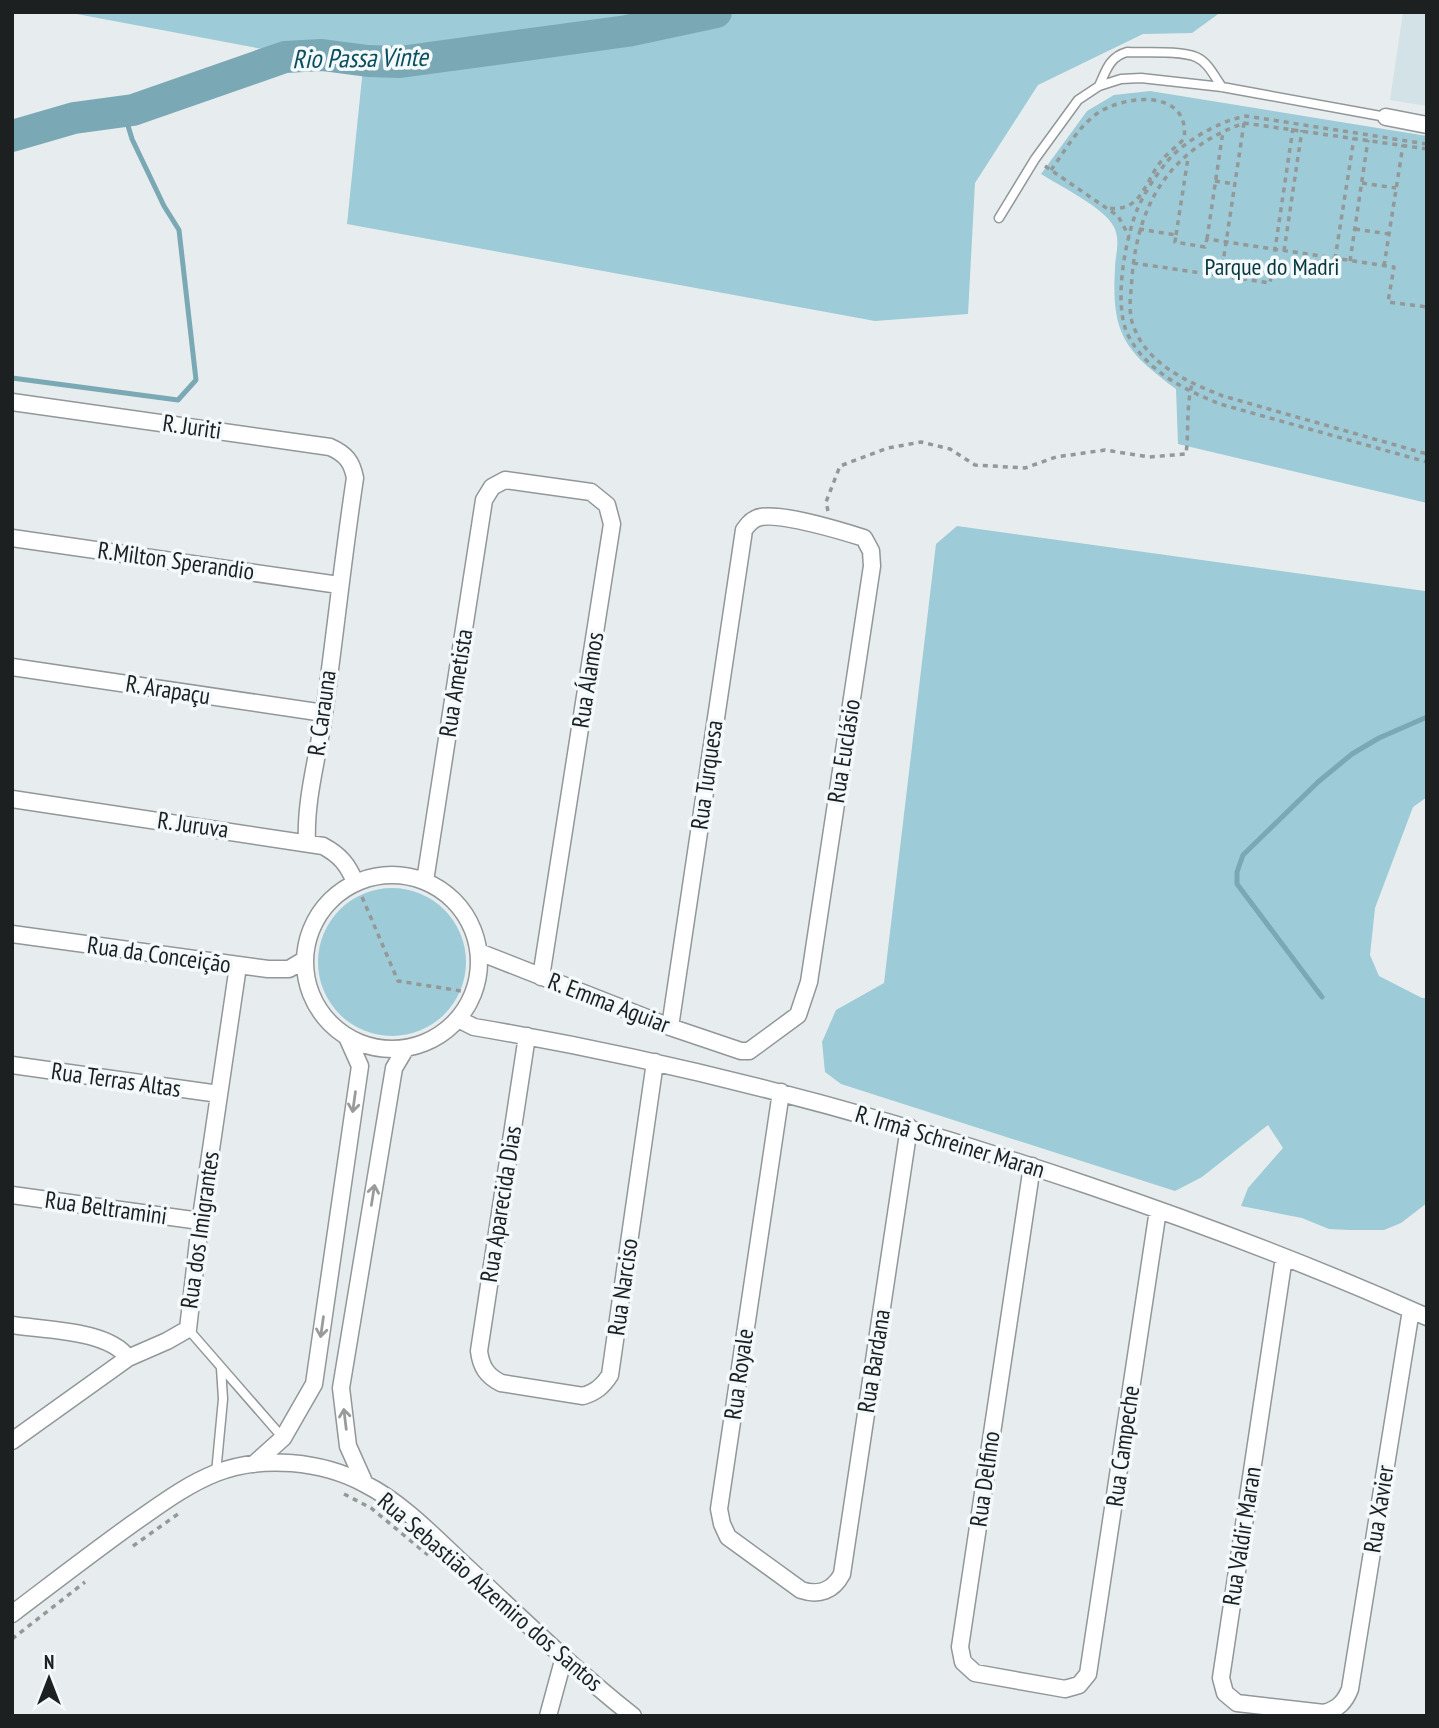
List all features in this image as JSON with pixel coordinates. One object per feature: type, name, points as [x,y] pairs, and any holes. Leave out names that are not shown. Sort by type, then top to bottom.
[{"type":"street","points":[[1386,117],[1427,125]]},
{"type":"street","name":"R. Juriti","points":[[12,402],[330,447],[348,458],[355,478]]},
{"type":"street","name":"R. Carauna","points":[[307,842],[306,818],[324,713],[355,478]]},
{"type":"street","name":"Rua Álamos","points":[[492,487],[505,480],[591,492],[607,505],[612,524],[541,976]]},
{"type":"street","name":"Rua Ametista","points":[[425,881],[484,500],[492,487]]},
{"type":"street","name":"Rua Euclásio","points":[[741,1051],[749,1051],[798,1015],[809,982],[872,566],[872,551],[863,538],[831,527],[768,517],[754,519],[748,524]]},
{"type":"street","name":"Rua Turquesa","points":[[670,1027],[742,537],[748,524]]},
{"type":"street","name":"R.Milton Sperandio","points":[[12,538],[339,585]]},
{"type":"street","name":"R. Arapaçu","points":[[12,667],[324,713]]},
{"type":"street","name":"R. Juruva","points":[[12,799],[307,842],[338,854],[349,867],[355,882]]},
{"type":"street","points":[[390,874],[425,881],[451,897],[461,908],[475,934],[479,952],[478,979],[474,993],[458,1019],[434,1038],[406,1048],[375,1048],[347,1037],[323,1017],[308,990],[304,960],[306,943],[318,914],[328,901],[355,882],[369,877],[390,874]]},
{"type":"street","name":"Rua da Conceição","points":[[12,934],[238,966],[289,969],[304,960]]},
{"type":"street","name":"R. Emma Aguiar","points":[[479,952],[670,1027],[741,1051]]},
{"type":"street","name":"Rua dos Imigrantes","points":[[12,1441],[128,1358],[187,1329],[200,1221],[238,966]]},
{"type":"street","name":"R. Irmã Schreiner Maran","points":[[458,1019],[474,1027],[655,1062],[781,1092],[909,1128],[1032,1166],[1158,1210],[1284,1257],[1427,1317]]},
{"type":"street","name":"Rua Aparecida Dias","points":[[485,1371],[479,1351],[527,1036]]},
{"type":"street","points":[[254,1464],[283,1438],[314,1384],[360,1066],[347,1037]]},
{"type":"street","points":[[365,1484],[348,1446],[341,1388],[394,1068],[406,1048]]},
{"type":"street","name":"Rua Narciso","points":[[485,1371],[501,1383],[583,1396],[604,1385],[610,1375],[655,1062]]},
{"type":"street","name":"Rua Terras Altas","points":[[12,1065],[219,1094]]},
{"type":"street","name":"Rua Royale","points":[[781,1092],[719,1510],[728,1537],[801,1590],[811,1593],[830,1589]]},
{"type":"street","name":"Rua Bardana","points":[[830,1589],[842,1574],[909,1128]]},
{"type":"street","name":"Rua Delfino","points":[[1032,1166],[960,1655],[968,1669],[975,1673],[1065,1689],[1079,1685],[1084,1680]]},
{"type":"street","name":"Rua Beltramini","points":[[12,1195],[200,1221]]},
{"type":"street","name":"Rua Campeche","points":[[1084,1680],[1090,1667],[1158,1210]]},
{"type":"street","name":"Rua Valdir Maran","points":[[1284,1257],[1221,1678],[1225,1693],[1237,1703],[1324,1713],[1341,1705]]},
{"type":"street","name":"Rua Xavier","points":[[1341,1705],[1350,1689],[1411,1310]]},
{"type":"street","points":[[12,1325],[95,1338],[123,1350],[128,1358]]},
{"type":"street","name":"Rua Sebastião Alzemiro dos Santos","points":[[12,1615],[97,1549],[181,1490],[216,1473],[254,1464],[281,1462],[315,1466],[341,1473],[387,1497],[633,1716]]},
{"type":"street","points":[[548,1716],[564,1657]]},
{"type":"lane","points":[[1099,86],[1111,60],[1127,52],[1187,54],[1197,57],[1222,87]]},
{"type":"lane","points":[[999,218],[1035,159],[1078,100],[1099,86],[1121,79],[1141,78],[1222,87],[1386,117]]},
{"type":"lane","points":[[187,1329],[283,1438]]},
{"type":"lane","points":[[216,1473],[223,1399],[221,1368]]},
{"type":"path","points":[[1051,170],[1078,131],[1097,114],[1113,105],[1132,101],[1166,102],[1181,114],[1185,128],[1184,139],[1162,159],[1133,203],[1119,210],[1108,208]]},
{"type":"path","points":[[1427,147],[1246,116],[1234,118],[1200,134],[1166,163],[1137,210],[1121,273],[1122,314],[1128,335],[1142,355],[1167,378],[1190,392],[1233,407],[1427,461]]},
{"type":"path","points":[[1221,276],[1244,123]]},
{"type":"path","points":[[1427,147],[1244,123],[1203,142],[1165,176],[1149,204],[1139,229],[1129,313],[1135,331],[1148,350],[1171,371],[1192,384],[1223,396],[1427,454]]},
{"type":"path","points":[[1133,263],[1270,283],[1293,128]]},
{"type":"path","points":[[1284,251],[1303,130]]},
{"type":"path","points":[[1188,155],[1175,242],[1205,247],[1223,131]]},
{"type":"path","points":[[1335,259],[1353,138]]},
{"type":"path","points":[[1350,261],[1368,140]]},
{"type":"path","points":[[1384,266],[1402,145]]},
{"type":"path","points":[[1035,159],[1118,216],[1130,237]]},
{"type":"path","points":[[1215,181],[1235,184]]},
{"type":"path","points":[[1362,183],[1396,188]]},
{"type":"path","points":[[1284,193],[1293,194]]},
{"type":"path","points":[[1139,229],[1176,235]]},
{"type":"path","points":[[1355,229],[1389,234]]},
{"type":"path","points":[[1206,239],[1394,267],[1388,302],[1427,307]]},
{"type":"path","points":[[831,527],[826,502],[840,466],[888,449],[922,442],[950,449],[975,465],[1025,468],[1056,457],[1105,450],[1149,457],[1186,454],[1192,384]]},
{"type":"path","points":[[355,882],[398,981],[474,993]]},
{"type":"path","points":[[338,1491],[371,1508],[428,1556]]},
{"type":"path","points":[[130,1548],[180,1513]]},
{"type":"path","points":[[12,1639],[88,1580]]},
{"type":"shaded area","points":[[1403,12],[1427,12],[1427,106],[1390,100]]},
{"type":"green space","points":[[66,12],[1221,12],[1192,33],[1143,34],[1038,85],[975,183],[968,314],[875,321],[347,224],[363,68]]},
{"type":"green space","name":"Parque do Madri","points":[[1150,91],[1427,136],[1427,503],[1178,444],[1176,389],[1134,352],[1119,326],[1114,292],[1117,243],[1114,227],[1092,205],[1041,174],[1087,111],[1114,95]]},
{"type":"green space","points":[[957,526],[1425,591],[1427,797],[1413,807],[1375,908],[1370,955],[1379,976],[1427,998],[1427,1203],[1401,1223],[1384,1230],[1329,1229],[1302,1218],[1241,1206],[1248,1188],[1283,1148],[1268,1125],[1202,1177],[1175,1191],[841,1084],[825,1072],[822,1042],[836,1010],[884,983],[936,544]]},
{"type":"green space","points":[[392,888],[420,893],[445,909],[461,934],[466,962],[461,990],[445,1015],[420,1031],[392,1036],[364,1031],[339,1015],[323,990],[318,962],[323,934],[339,909],[364,893]]},
{"type":"waterway","name":"Rio Passa Vinte","points":[[12,136],[74,118],[133,110],[285,57],[322,55],[400,62],[627,31],[716,12]]},
{"type":"waterway","points":[[12,378],[178,400],[196,380],[179,230],[164,206],[132,139],[126,119],[133,110]]},
{"type":"waterway","points":[[1322,997],[1237,884],[1237,872],[1243,855],[1318,782],[1352,754],[1379,738],[1427,717]]}]
